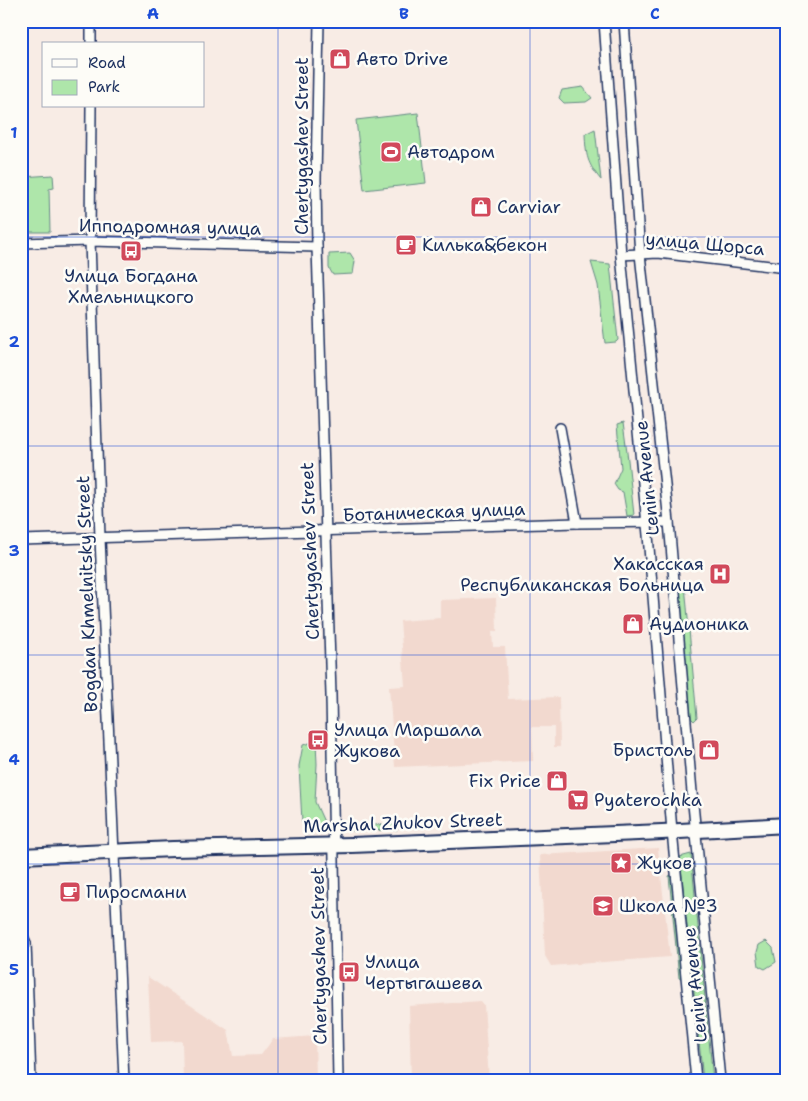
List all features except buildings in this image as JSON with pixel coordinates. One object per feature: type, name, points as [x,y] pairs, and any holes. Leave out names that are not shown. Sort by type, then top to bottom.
[{"type":"main road","name":"Marshal Zhukov Street","points":[[21,856],[696,830],[787,824]]},
{"type":"street","points":[[91,21],[91,42]]},
{"type":"street","name":"Chertygashev Street","points":[[319,21],[316,179],[334,845],[338,1080]]},
{"type":"street","name":"Lenin Avenue","points":[[604,21],[621,255],[647,522],[672,831],[696,1080]]},
{"type":"street","name":"Lenin Avenue","points":[[624,21],[640,254],[669,522],[720,1080]]},
{"type":"street","name":"Bogdan Khmelnitsky Street","points":[[91,108],[90,241],[100,538],[124,1080]]},
{"type":"street","name":"Ипподромная улица","points":[[21,243],[90,241],[318,247]]},
{"type":"street","name":"улица Щорса","points":[[621,255],[658,253],[787,268]]},
{"type":"street","points":[[560,428],[576,523]]},
{"type":"street","name":"Ботаническая улица","points":[[21,540],[576,523],[669,522]]},
{"type":"street","points":[[21,932],[26,943],[31,1080]]},
{"type":"shaded area","points":[[496,598],[497,631],[492,631],[493,647],[505,647],[508,699],[559,697],[560,747],[554,747],[554,727],[532,727],[533,761],[395,767],[389,687],[405,686],[400,621],[440,618],[440,600]]},
{"type":"shaded area","name":"Школа №3","points":[[658,848],[670,957],[551,966],[545,956],[540,855]]},
{"type":"shaded area","points":[[148,977],[228,1030],[233,1056],[261,1055],[273,1039],[315,1036],[316,1080],[183,1080],[182,1041],[151,1042]]},
{"type":"shaded area","points":[[481,1001],[484,1005],[489,1080],[411,1080],[409,1006]]},
{"type":"green space","points":[[583,87],[592,98],[586,102],[564,103],[559,98],[562,90]]},
{"type":"green space","name":"Автодром","points":[[418,113],[426,183],[364,190],[356,120]]},
{"type":"green space","points":[[595,129],[601,180],[590,164],[586,148],[585,134]]},
{"type":"green space","points":[[53,175],[54,188],[49,189],[50,232],[21,232],[21,177]]},
{"type":"green space","points":[[350,253],[355,261],[353,274],[333,275],[329,268],[329,254]]},
{"type":"green space","points":[[591,262],[610,264],[618,340],[616,342],[605,343],[598,285]]},
{"type":"green space","points":[[623,423],[634,515],[627,516],[623,492],[618,490],[614,484],[621,468],[617,425]]},
{"type":"green space","points":[[682,582],[685,585],[697,718],[694,721],[691,718],[679,587]]},
{"type":"green space","points":[[316,741],[315,802],[325,824],[312,830],[302,822],[299,766],[303,745]]},
{"type":"green space","points":[[397,824],[399,826],[397,830],[353,831],[349,829],[353,826]]},
{"type":"green space","points":[[691,854],[713,1080],[703,1080],[680,857]]},
{"type":"green space","points":[[673,875],[683,977],[681,979],[679,978],[669,876]]},
{"type":"green space","points":[[766,941],[773,948],[776,962],[765,969],[759,966],[757,952],[759,945]]},
{"type":"place","name":"Авто Drive","points":[[340,59]]},
{"type":"place","name":"Автодром","points":[[391,152]]},
{"type":"place","name":"Carviar","points":[[481,207]]},
{"type":"place","name":"Килька&бекон","points":[[406,245]]},
{"type":"place","name":"Улица Богдана Хмельницкого","points":[[131,251]]},
{"type":"place","name":"Хакасская Республиканская Больница","points":[[720,574]]},
{"type":"place","name":"Аудионика","points":[[633,624]]},
{"type":"place","name":"Улица Маршала Жукова","points":[[318,740]]},
{"type":"place","name":"Бристоль","points":[[709,750]]},
{"type":"place","name":"Fix Price","points":[[557,781]]},
{"type":"place","name":"Pyaterochka","points":[[578,800]]},
{"type":"place","name":"Жуков","points":[[621,863]]},
{"type":"place","name":"Пиросмани","points":[[70,892]]},
{"type":"place","name":"Школа №3","points":[[603,906]]},
{"type":"place","name":"Улица Чертыгашева","points":[[349,972]]}]
